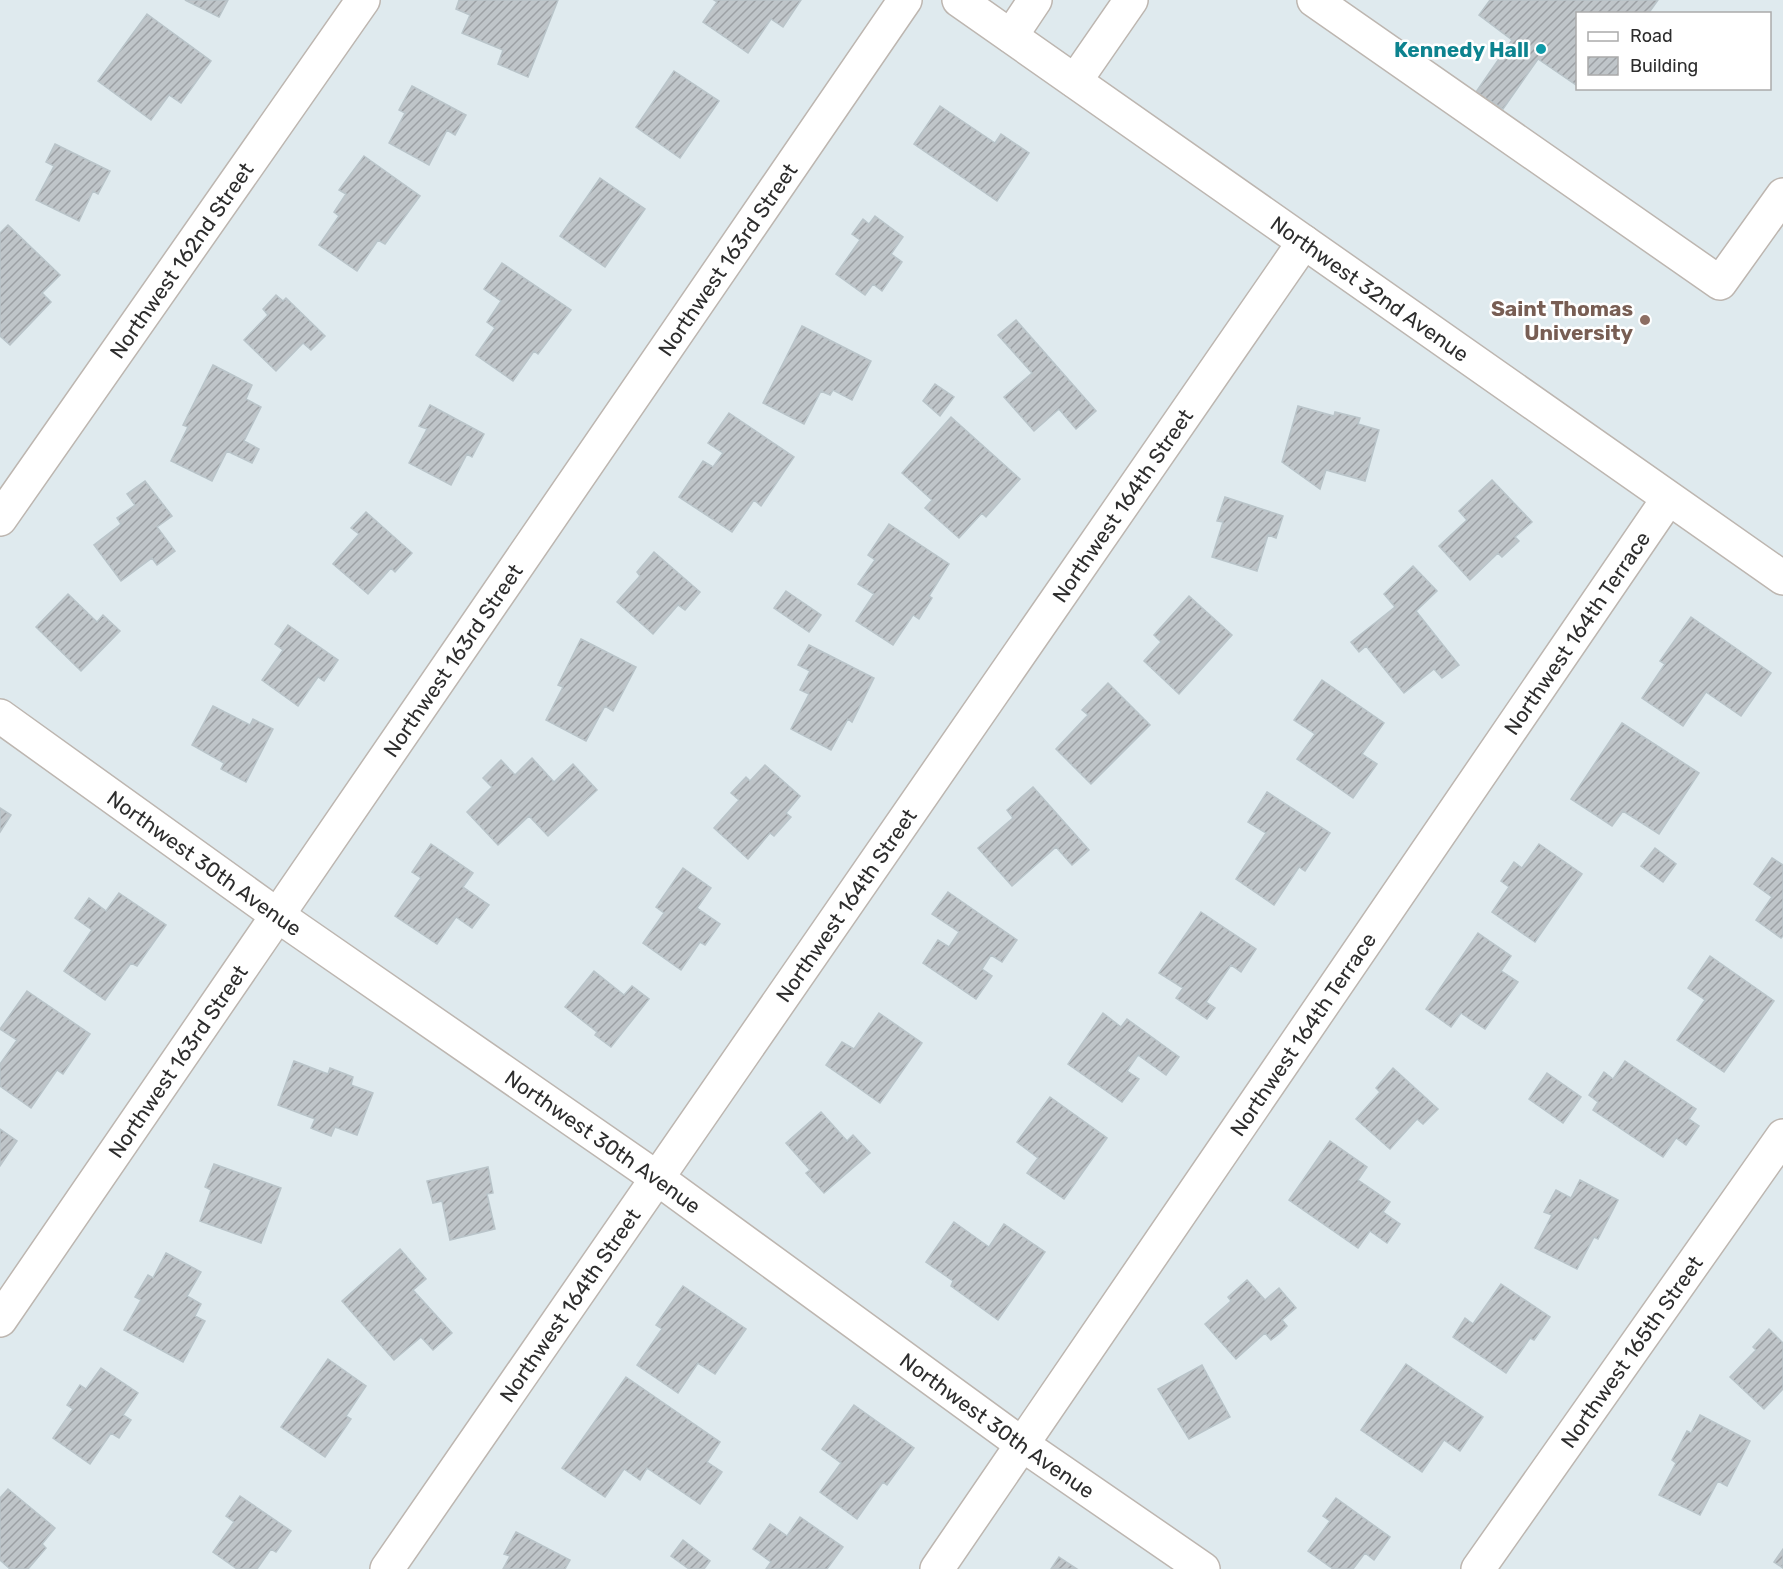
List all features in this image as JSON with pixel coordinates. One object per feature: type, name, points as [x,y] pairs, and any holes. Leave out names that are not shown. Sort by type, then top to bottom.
[{"type":"street","name":"Northwest 162nd Street","points":[[0,519],[363,0]]},
{"type":"street","name":"Northwest 163rd Street","points":[[0,1320],[905,0]]},
{"type":"street","name":"Northwest 32nd Avenue","points":[[959,0],[1783,578]]},
{"type":"street","points":[[1011,36],[1035,0]]},
{"type":"street","points":[[1075,81],[1131,0]]},
{"type":"street","points":[[1314,0],[1720,283],[1783,195]]},
{"type":"street","name":"Northwest 164th Street","points":[[387,1569],[1304,242]]},
{"type":"street","name":"Northwest 164th Terrace","points":[[937,1569],[1668,499]]},
{"type":"street","name":"Northwest 30th Avenue","points":[[0,716],[277,915],[657,1178],[1023,1445],[1203,1569]]},
{"type":"street","name":"Northwest 165th Street","points":[[1478,1569],[1783,1136]]},
{"type":"building","points":[[185,0],[228,0],[219,17]]},
{"type":"building","points":[[459,0],[558,0],[528,77],[498,64],[503,50],[462,33],[470,15],[456,9]]},
{"type":"building","points":[[714,0],[801,0],[783,27],[771,19],[748,53],[703,22],[717,2]]},
{"type":"building","name":"Kennedy Hall","points":[[1490,0],[1658,0],[1649,12],[1576,12],[1576,85],[1538,59],[1503,109],[1476,92],[1512,40],[1479,15]]},
{"type":"building","points":[[147,14],[211,61],[181,103],[169,95],[151,120],[98,81]]},
{"type":"building","points":[[674,71],[719,101],[680,158],[636,127]]},
{"type":"building","points":[[412,86],[466,115],[455,135],[447,130],[429,165],[389,143],[405,113],[399,110]]},
{"type":"building","points":[[940,106],[995,143],[1001,134],[1029,153],[997,201],[914,144]]},
{"type":"building","points":[[55,144],[110,171],[98,194],[93,191],[79,221],[36,200],[54,166],[46,162]]},
{"type":"building","points":[[364,156],[420,196],[385,244],[378,240],[357,271],[319,245],[339,216],[334,212],[346,194],[339,190]]},
{"type":"building","points":[[600,178],[645,209],[605,267],[560,236]]},
{"type":"building","points":[[875,216],[903,237],[891,254],[902,262],[882,291],[873,284],[865,295],[836,274],[860,240],[852,234],[863,219],[869,224]]},
{"type":"building","points":[[8,225],[60,275],[42,293],[51,302],[10,345],[0,336],[0,233]]},
{"type":"building","points":[[502,263],[571,310],[538,354],[534,351],[513,381],[476,355],[495,328],[487,322],[501,301],[484,289]]},
{"type":"building","points":[[276,295],[283,301],[286,298],[325,336],[311,350],[303,343],[276,371],[244,340],[268,315],[263,309]]},
{"type":"building","points":[[1016,320],[1096,411],[1076,429],[1059,409],[1034,431],[1004,397],[1032,373],[998,335]]},
{"type":"building","points":[[802,326],[871,361],[852,400],[833,390],[830,395],[821,391],[804,424],[763,403]]},
{"type":"building","points":[[213,365],[252,385],[246,399],[261,407],[244,441],[259,449],[252,463],[227,451],[212,481],[171,461],[188,427],[183,425]]},
{"type":"building","points":[[935,384],[954,397],[940,416],[923,401]]},
{"type":"building","points":[[430,405],[484,434],[472,457],[467,454],[451,485],[409,463],[427,429],[419,426]]},
{"type":"building","points":[[1298,406],[1334,416],[1335,412],[1360,418],[1358,424],[1379,430],[1365,481],[1326,470],[1320,489],[1282,462]]},
{"type":"building","points":[[729,413],[794,457],[761,506],[754,500],[732,532],[679,497],[703,461],[713,467],[723,453],[708,443]]},
{"type":"building","points":[[951,417],[1020,479],[986,517],[982,513],[959,538],[925,508],[932,500],[902,473]]},
{"type":"building","points":[[1492,480],[1532,522],[1515,537],[1519,541],[1502,557],[1498,553],[1470,580],[1439,546],[1467,520],[1459,511]]},
{"type":"building","points":[[145,481],[172,516],[157,527],[175,551],[157,565],[152,558],[121,581],[94,545],[121,524],[117,518],[135,505],[127,494]]},
{"type":"building","points":[[1225,497],[1283,516],[1276,538],[1268,535],[1257,571],[1212,557],[1223,522],[1217,521]]},
{"type":"building","points":[[366,512],[412,553],[395,572],[391,568],[368,594],[333,564],[359,534],[351,528]]},
{"type":"building","points":[[889,524],[949,564],[929,596],[932,598],[919,619],[913,615],[893,645],[856,621],[874,594],[858,584],[875,560],[868,555]]},
{"type":"building","points":[[654,552],[700,592],[685,610],[678,605],[653,634],[617,602],[640,576],[637,572]]},
{"type":"building","points":[[1413,566],[1437,591],[1416,611],[1459,665],[1442,678],[1434,669],[1404,693],[1366,646],[1359,652],[1351,642],[1395,607],[1384,594]]},
{"type":"building","points":[[786,591],[821,615],[809,632],[774,608]]},
{"type":"building","points":[[68,594],[97,622],[103,615],[120,631],[81,671],[36,627]]},
{"type":"building","points":[[1189,596],[1232,635],[1179,694],[1144,661],[1161,642],[1154,635]]},
{"type":"building","points":[[1691,617],[1771,673],[1741,716],[1706,692],[1683,726],[1642,698],[1665,664],[1660,661]]},
{"type":"building","points":[[288,625],[338,660],[324,681],[318,677],[298,706],[262,680],[283,650],[275,644]]},
{"type":"building","points":[[581,639],[636,667],[613,711],[605,706],[586,741],[546,720],[563,687],[558,685]]},
{"type":"building","points":[[809,645],[874,678],[852,722],[848,719],[831,750],[791,729],[809,694],[800,690],[810,671],[798,665]]},
{"type":"building","points":[[1322,680],[1384,723],[1362,754],[1377,764],[1353,798],[1297,759],[1315,734],[1294,720]]},
{"type":"building","points":[[1108,683],[1150,725],[1091,784],[1056,749],[1088,715],[1082,710]]},
{"type":"building","points":[[213,706],[250,725],[253,719],[273,729],[246,782],[221,769],[224,763],[192,745]]},
{"type":"building","points":[[1622,723],[1699,773],[1659,834],[1623,811],[1612,826],[1571,799]]},
{"type":"building","points":[[532,758],[554,782],[573,764],[597,790],[548,836],[529,816],[498,845],[467,812],[492,787],[483,778],[501,760],[515,775]]},
{"type":"building","points":[[765,765],[800,796],[786,813],[791,817],[774,836],[770,833],[748,859],[714,828],[739,800],[731,793],[746,777],[750,781]]},
{"type":"building","points":[[1033,787],[1089,850],[1072,865],[1056,847],[1012,886],[978,848],[1013,818],[1007,810]]},
{"type":"building","points":[[1267,792],[1330,833],[1305,871],[1299,867],[1274,905],[1236,879],[1266,833],[1248,822]]},
{"type":"building","points":[[0,808],[11,815],[0,832]]},
{"type":"building","points":[[431,844],[473,873],[463,887],[489,905],[472,928],[456,917],[437,944],[395,916],[421,878],[412,872]]},
{"type":"building","points":[[1539,844],[1582,874],[1535,942],[1492,912],[1509,887],[1501,881],[1514,862],[1522,868]]},
{"type":"building","points":[[1655,848],[1676,864],[1663,882],[1641,866]]},
{"type":"building","points":[[1772,858],[1783,865],[1783,936],[1781,938],[1756,920],[1772,897],[1754,884]]},
{"type":"building","points":[[683,868],[711,888],[697,908],[720,924],[705,945],[700,942],[681,970],[643,943],[664,913],[656,907]]},
{"type":"building","points":[[948,892],[1017,940],[1002,962],[991,955],[982,969],[992,976],[976,999],[923,963],[938,940],[949,947],[959,932],[932,914]]},
{"type":"building","points":[[119,893],[166,925],[137,966],[131,963],[105,1000],[64,971],[92,930],[75,918],[89,898],[106,911]]},
{"type":"building","points":[[1201,912],[1256,949],[1241,972],[1231,965],[1206,1002],[1215,1008],[1207,1019],[1176,998],[1183,988],[1159,973]]},
{"type":"building","points":[[1478,933],[1511,956],[1501,971],[1518,982],[1485,1029],[1461,1013],[1451,1027],[1426,1009]]},
{"type":"building","points":[[1710,956],[1774,1001],[1724,1072],[1677,1040],[1705,1000],[1688,988]]},
{"type":"building","points":[[594,971],[624,995],[632,986],[649,999],[611,1047],[595,1035],[597,1032],[565,1007]]},
{"type":"building","points":[[27,991],[90,1034],[63,1074],[57,1070],[31,1108],[0,1086],[0,1064],[17,1040],[0,1029]]},
{"type":"building","points":[[879,1013],[922,1043],[880,1103],[826,1065],[842,1042],[854,1049]]},
{"type":"building","points":[[1103,1013],[1121,1027],[1127,1019],[1179,1057],[1166,1075],[1138,1055],[1127,1071],[1139,1079],[1122,1102],[1068,1064]]},
{"type":"building","points":[[294,1061],[328,1074],[330,1068],[353,1077],[351,1085],[373,1093],[357,1135],[335,1127],[331,1136],[311,1128],[315,1119],[278,1105]]},
{"type":"building","points":[[1625,1061],[1696,1109],[1689,1119],[1699,1126],[1686,1145],[1676,1138],[1663,1157],[1593,1110],[1598,1102],[1589,1095],[1604,1072],[1613,1079]]},
{"type":"building","points":[[1393,1068],[1438,1109],[1423,1124],[1417,1119],[1390,1149],[1356,1119],[1380,1092],[1376,1088]]},
{"type":"building","points":[[1547,1073],[1581,1097],[1563,1123],[1529,1099]]},
{"type":"building","points":[[1050,1097],[1107,1138],[1064,1199],[1027,1173],[1038,1158],[1017,1142]]},
{"type":"building","points":[[821,1112],[847,1141],[853,1135],[870,1153],[824,1193],[806,1173],[810,1170],[786,1143]]},
{"type":"building","points":[[0,1129],[17,1141],[0,1166]]},
{"type":"building","points":[[1330,1141],[1367,1167],[1358,1180],[1390,1202],[1383,1212],[1400,1224],[1387,1243],[1370,1231],[1358,1248],[1289,1200]]},
{"type":"building","points":[[214,1164],[281,1188],[261,1243],[200,1221],[211,1190],[205,1187]]},
{"type":"building","points":[[488,1167],[493,1193],[487,1194],[495,1229],[450,1240],[442,1201],[433,1203],[427,1181]]},
{"type":"building","points":[[1580,1180],[1618,1200],[1598,1239],[1594,1237],[1577,1269],[1535,1248],[1552,1215],[1544,1212],[1556,1190],[1571,1198]]},
{"type":"building","points":[[954,1222],[989,1247],[1004,1224],[1045,1252],[998,1320],[951,1286],[953,1281],[926,1262]]},
{"type":"building","points":[[400,1249],[426,1279],[413,1290],[452,1333],[433,1350],[421,1337],[394,1360],[342,1301]]},
{"type":"building","points":[[166,1253],[201,1272],[187,1296],[201,1304],[195,1316],[205,1321],[183,1362],[124,1330],[141,1300],[135,1297],[148,1275],[153,1278]]},
{"type":"building","points":[[1247,1280],[1265,1300],[1279,1288],[1296,1308],[1282,1320],[1287,1326],[1280,1333],[1271,1340],[1265,1333],[1236,1359],[1205,1324],[1231,1301],[1228,1297]]},
{"type":"building","points":[[1501,1284],[1550,1317],[1534,1340],[1530,1338],[1506,1373],[1453,1337],[1465,1318],[1473,1324]]},
{"type":"building","points":[[683,1286],[746,1329],[715,1374],[698,1363],[678,1393],[637,1365],[662,1329],[656,1325]]},
{"type":"building","points":[[1769,1329],[1783,1343],[1783,1389],[1764,1409],[1730,1377],[1756,1350],[1753,1347]]},
{"type":"building","points":[[328,1359],[366,1386],[346,1416],[351,1419],[325,1457],[281,1427]]},
{"type":"building","points":[[1406,1364],[1483,1417],[1460,1451],[1444,1440],[1422,1472],[1361,1430]]},
{"type":"building","points":[[1202,1365],[1230,1417],[1189,1439],[1158,1389]]},
{"type":"building","points":[[101,1368],[138,1393],[123,1415],[131,1420],[119,1438],[111,1433],[90,1464],[53,1438],[73,1409],[67,1405],[80,1385],[86,1389]]},
{"type":"building","points":[[626,1377],[720,1442],[707,1462],[722,1472],[700,1504],[647,1468],[640,1480],[624,1469],[605,1497],[562,1468]]},
{"type":"building","points":[[854,1405],[914,1448],[887,1485],[883,1482],[857,1519],[820,1492],[841,1463],[822,1449]]},
{"type":"building","points":[[1700,1415],[1750,1441],[1727,1486],[1718,1481],[1700,1515],[1659,1495],[1676,1463],[1672,1460],[1687,1431],[1691,1433]]},
{"type":"building","points":[[8,1489],[55,1528],[42,1544],[46,1548],[28,1569],[10,1569],[0,1560],[0,1498]]},
{"type":"building","points":[[240,1496],[291,1531],[276,1552],[271,1549],[257,1569],[237,1569],[213,1552],[234,1522],[226,1516]]},
{"type":"building","points":[[1336,1498],[1390,1537],[1374,1560],[1365,1553],[1353,1569],[1333,1569],[1308,1551],[1330,1521],[1323,1516]]},
{"type":"building","points":[[800,1517],[843,1547],[827,1569],[766,1569],[771,1562],[753,1549],[770,1524],[787,1536]]},
{"type":"building","points":[[516,1532],[570,1560],[565,1569],[503,1569],[510,1556],[504,1554]]},
{"type":"building","points":[[683,1540],[710,1561],[704,1569],[689,1569],[671,1556]]},
{"type":"building","points":[[1783,1549],[1783,1568],[1774,1562]]},
{"type":"building","points":[[1059,1557],[1077,1569],[1051,1569]]},
{"type":"place","name":"Kennedy Hall","points":[[1541,49]]},
{"type":"place","name":"Saint Thomas University","points":[[1645,320]]}]
